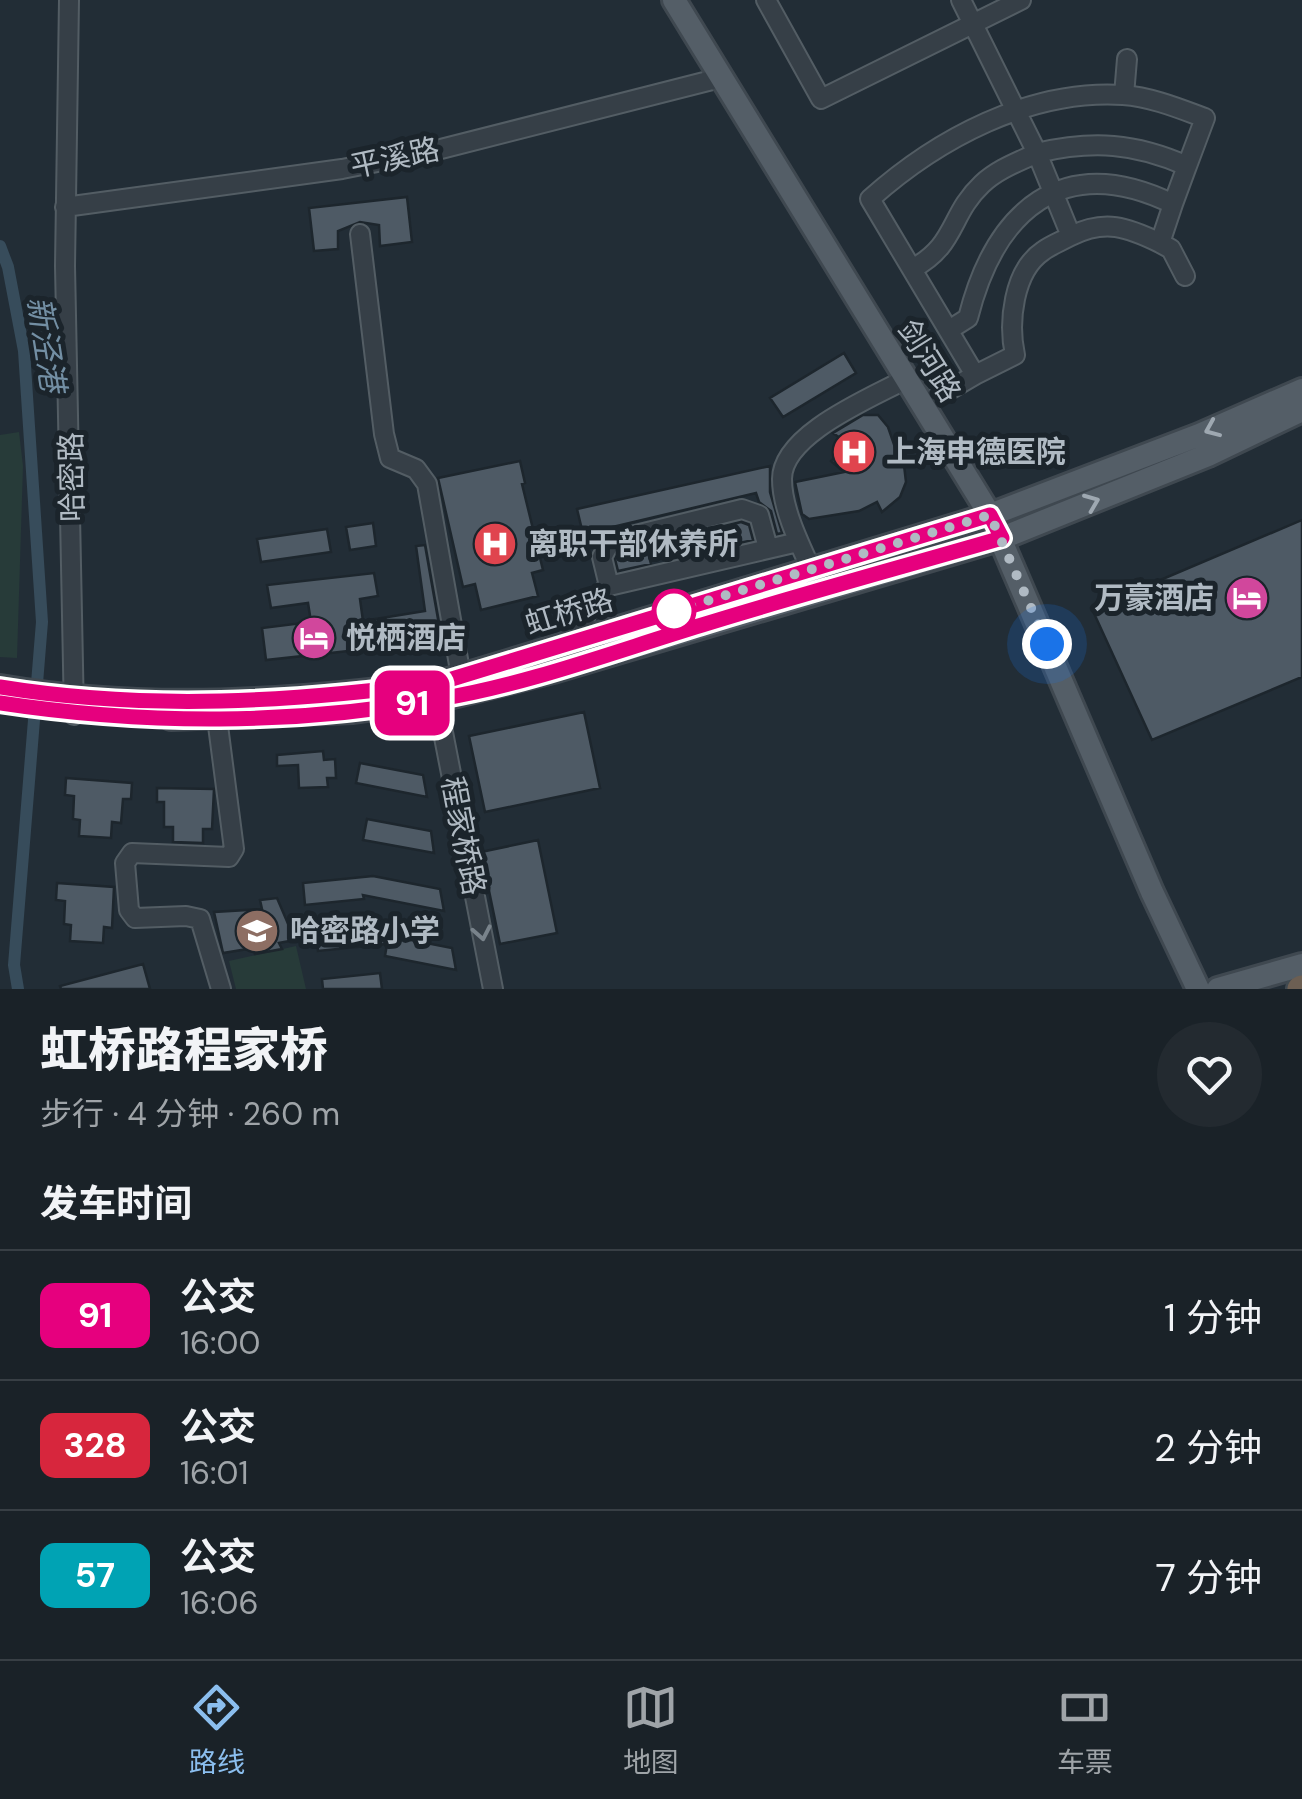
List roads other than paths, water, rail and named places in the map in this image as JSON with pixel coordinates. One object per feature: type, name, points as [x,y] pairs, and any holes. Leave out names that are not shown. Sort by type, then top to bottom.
[{"type":"main road","name":"剑河路","points":[[674,0],[990,515],[1152,892],[1198,989]]},
{"type":"main road","name":"虹桥路","points":[[5,696],[62,706],[217,718],[353,711],[448,686],[584,638],[990,515],[1302,390]]},
{"type":"main road","name":"虹桥路","points":[[62,706],[350,694],[448,686],[553,671],[1002,538],[1208,455],[1302,410]]},
{"type":"main road","points":[[1218,989],[1302,965]]},
{"type":"street","name":"哈密路","points":[[62,706],[69,0]]},
{"type":"street","points":[[766,0],[821,99],[1021,0]]},
{"type":"street","points":[[961,0],[1038,153],[1072,236]]},
{"type":"street","points":[[1124,95],[1126,59]]},
{"type":"street","name":"平溪路","points":[[65,207],[342,169],[720,78]]},
{"type":"street","points":[[976,375],[870,198],[903,170],[1017,109],[1078,96],[1124,95],[1168,104],[1205,118],[1160,243]]},
{"type":"street","points":[[912,270],[935,257],[980,186],[1004,168],[1038,153],[1080,143],[1121,144],[1156,152],[1187,166]]},
{"type":"street","points":[[949,330],[968,318],[979,275],[1027,206],[1078,186],[1103,185],[1132,188],[1173,204]]},
{"type":"street","points":[[922,406],[1015,355],[1011,336],[1021,282],[1039,253],[1093,225],[1118,227],[1171,249],[1185,276]]},
{"type":"street","name":"程家桥路","points":[[360,234],[390,458],[416,469],[428,484],[448,686],[442,728],[494,989]]},
{"type":"street","points":[[811,569],[798,542],[782,480],[786,458],[802,440],[829,422],[906,379]]},
{"type":"street","points":[[609,586],[602,556],[611,541],[742,509],[759,515],[768,548]]},
{"type":"street","points":[[584,638],[582,617],[594,598],[609,586],[798,542]]},
{"type":"street","points":[[217,718],[234,849],[230,857],[132,853],[124,863],[129,910],[135,918],[186,916],[200,920],[221,989]]},
{"type":"waterway","name":"新泾港","points":[[0,246],[8,267],[24,351],[42,622],[14,965],[18,989]]},
{"type":"place","name":"上海申德医院","points":[[854,452]]},
{"type":"place","name":"离职干部休养所","points":[[495,544]]},
{"type":"place","name":"万豪酒店","points":[[1247,598]]},
{"type":"place","name":"悦栖酒店","points":[[314,638]]},
{"type":"place","name":"哈密路小学","points":[[257,931]]}]
